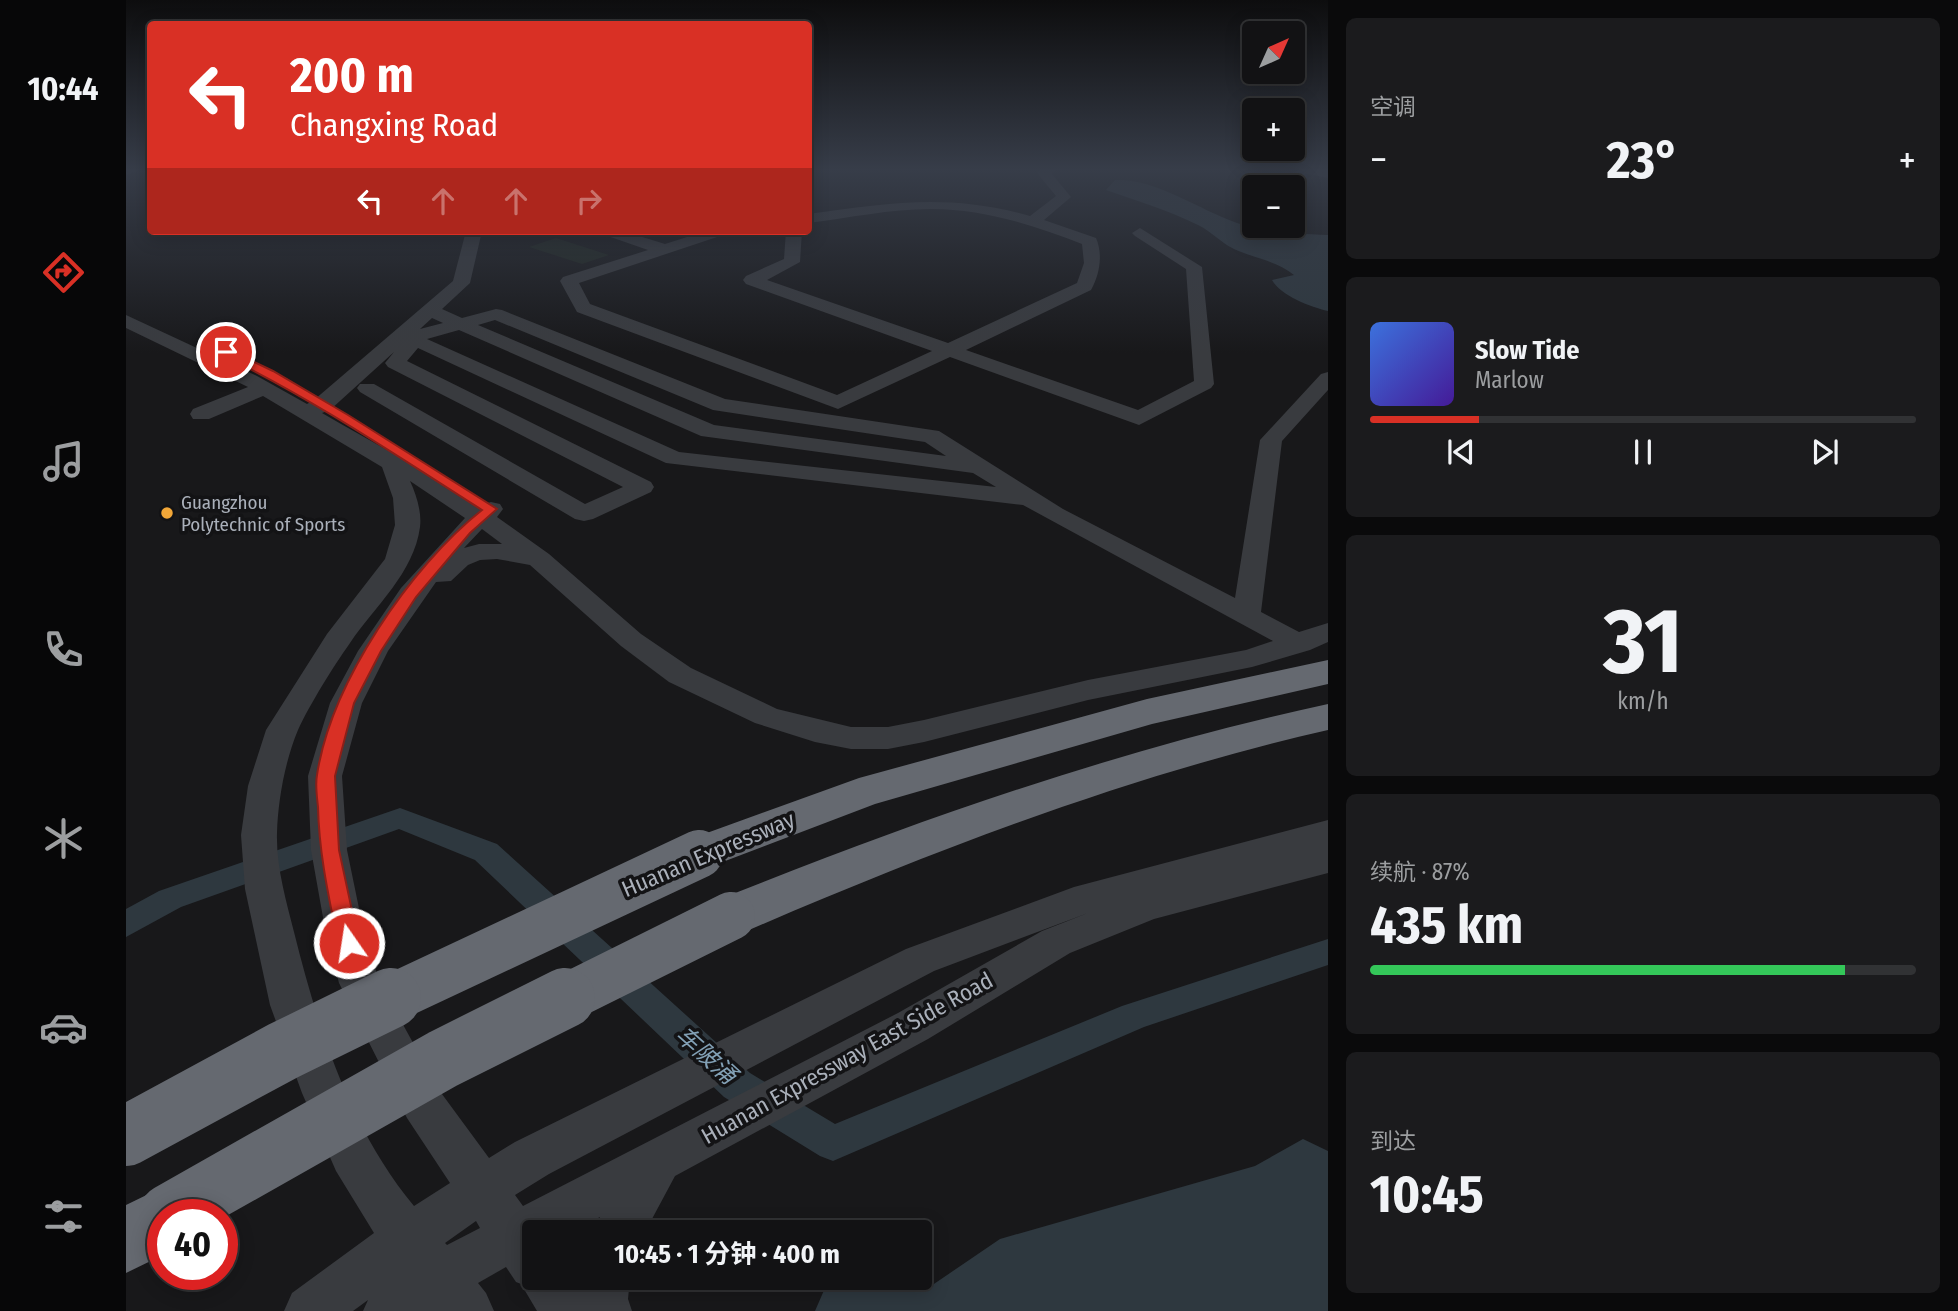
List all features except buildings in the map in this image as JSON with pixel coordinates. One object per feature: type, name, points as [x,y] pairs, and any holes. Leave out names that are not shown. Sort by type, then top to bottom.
[{"type":"highway","name":"Huanan Expressway","points":[[126,1136],[295,1045],[699,854],[872,789],[1147,712],[1319,650]]},
{"type":"highway","points":[[196,1199],[443,1059],[731,916],[892,849],[1010,804],[1131,766],[1328,717]]},
{"type":"highway","points":[[126,1241],[147,1228]]},
{"type":"street","points":[[709,235],[569,281],[583,308],[838,403],[1084,286],[1092,263],[1090,240],[1063,230]]},
{"type":"street","points":[[794,235],[792,262],[752,280],[1139,418],[1204,384],[1194,267],[1140,233]]},
{"type":"street","points":[[314,409],[461,284],[473,235]]},
{"type":"street","points":[[619,235],[666,250]]},
{"type":"street","points":[[126,309],[204,342],[269,374],[392,463],[478,508],[631,640],[680,675],[720,696],[778,720],[852,738],[888,738],[1088,690],[1252,658],[1319,650]]},
{"type":"street","points":[[429,310],[709,431],[983,468]]},
{"type":"street","points":[[367,387],[584,514],[642,487],[395,363],[419,335],[496,314],[720,405],[931,436],[1054,514],[1246,616],[1319,650]]},
{"type":"street","points":[[126,321],[314,409],[577,569],[631,620],[680,675]]},
{"type":"street","points":[[415,340],[674,458],[1029,498]]},
{"type":"street","points":[[454,358],[501,341]]},
{"type":"street","points":[[1246,616],[1271,440],[1328,378]]},
{"type":"street","points":[[413,415],[507,382]]},
{"type":"street","points":[[201,414],[265,388]]},
{"type":"street","points":[[474,450],[528,429]]},
{"type":"street","points":[[392,463],[405,498],[408,525],[398,559],[337,640],[282,730],[265,786],[260,835],[264,889],[292,1005],[324,1093],[370,1187],[453,1294]]},
{"type":"street","points":[[478,508],[465,530],[411,594],[373,651],[346,703],[326,776],[329,850],[343,923],[359,984],[423,1104],[522,1249]]},
{"type":"street","points":[[372,597],[478,508]]},
{"type":"street","points":[[411,594],[445,573],[461,559],[481,551],[513,553],[540,560]]},
{"type":"street","points":[[310,1311],[408,1238],[480,1189],[606,1118],[920,960],[1074,902],[1328,833]]},
{"type":"street","name":"Huanan Expressway East Side Road","points":[[569,1220],[658,1161],[913,1026],[1056,942],[1143,907],[1219,885],[1328,859]]},
{"type":"street","points":[[625,1220],[658,1161]]},
{"type":"street","name":"Huanan Expressway East Side Road","points":[[389,1311],[453,1294],[522,1251]]},
{"type":"street","points":[[553,1290],[569,1311]]},
{"type":"street","points":[[603,1290],[602,1299],[606,1311]]},
{"type":"shaded area","points":[[1206,230],[1242,230],[1242,238],[1305,238],[1305,234],[1328,235],[1328,311],[1297,300],[1282,291],[1272,280],[1294,275],[1280,266],[1234,249]]},
{"type":"shaded area","points":[[556,238],[609,255],[582,264],[529,247]]},
{"type":"shaded area","points":[[1303,1139],[1328,1151],[1328,1311],[815,1311],[824,1290],[932,1290],[932,1285],[1000,1239],[1255,1166]]},
{"type":"waterway","name":"车陂涌","points":[[126,924],[170,899],[400,818],[486,852],[737,1085],[833,1143],[1134,1016],[1328,952]]},
{"type":"place","name":"Guangzhou Polytechnic of Sports","points":[[167,513]]},
{"type":"route","points":[[226,352],[344,418],[491,509],[465,530],[411,594],[373,651],[346,703],[326,776],[329,850],[349,943]]}]
